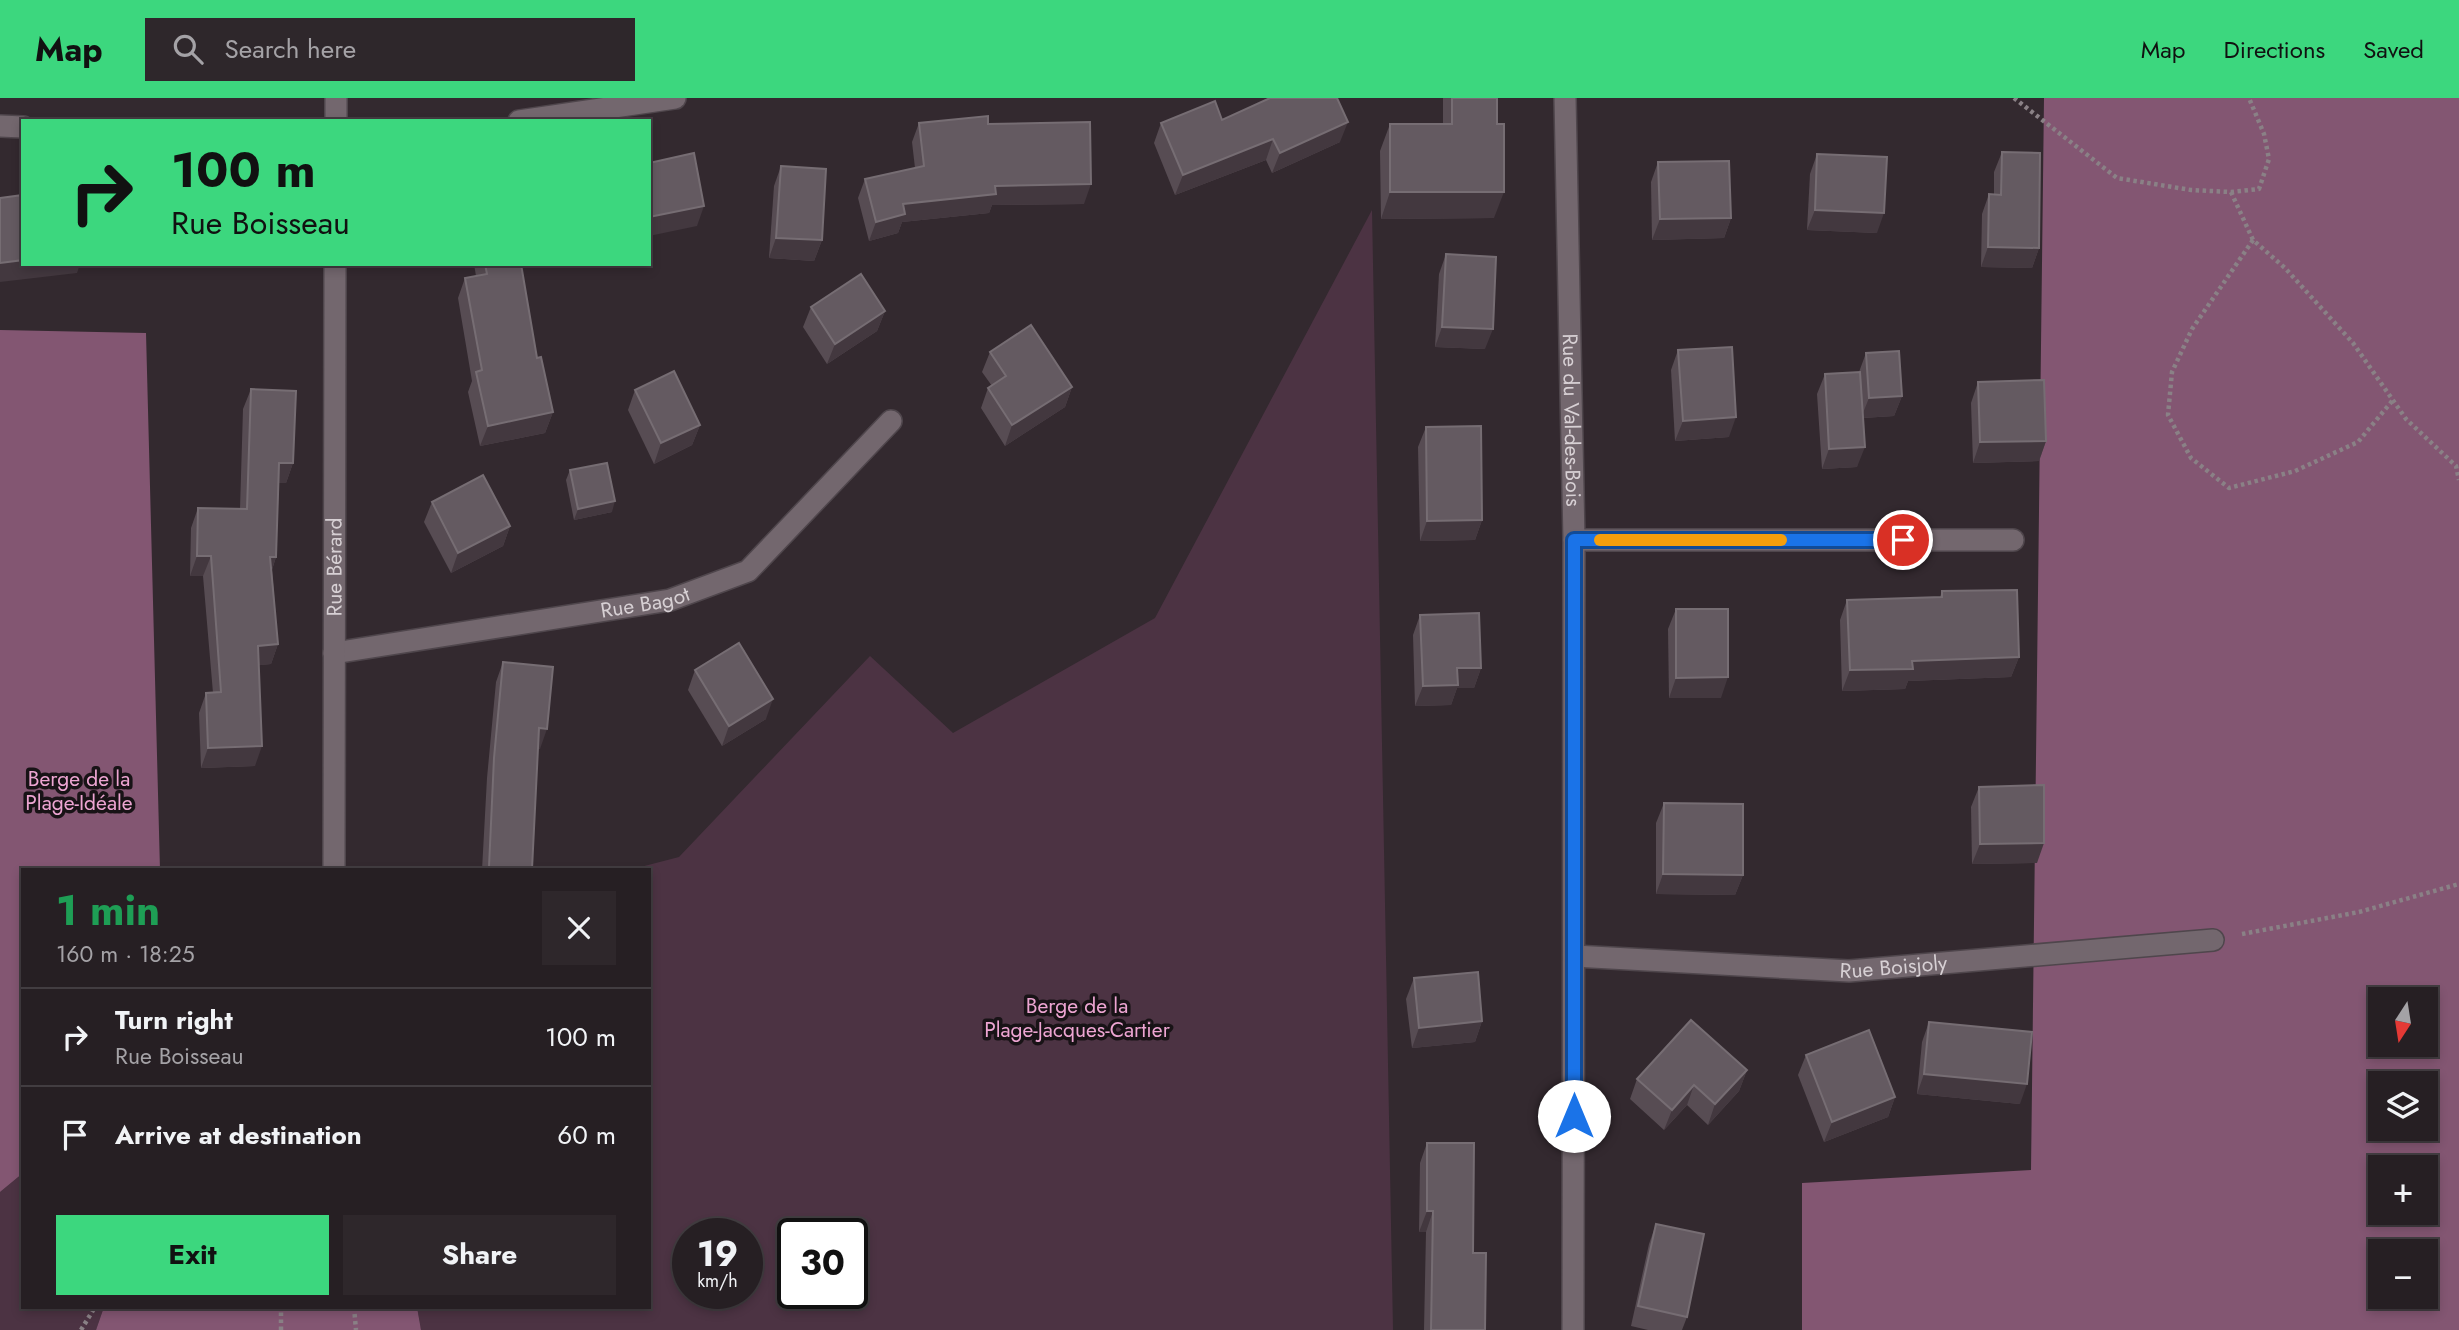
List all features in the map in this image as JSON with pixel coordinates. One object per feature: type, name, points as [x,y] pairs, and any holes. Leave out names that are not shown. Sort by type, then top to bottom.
[{"type":"street","points":[[336,98],[336,119]]},
{"type":"street","points":[[533,119],[675,98]]},
{"type":"street","name":"Rue du Val-des-Bois","points":[[1565,98],[1574,540],[1573,1330]]},
{"type":"street","points":[[0,126],[21,127]]},
{"type":"street","name":"Rue Bérard","points":[[334,868],[335,266]]},
{"type":"street","name":"Rue Bagot","points":[[334,653],[670,600],[748,571],[891,421]]},
{"type":"street","points":[[1574,540],[2013,540]]},
{"type":"street","name":"Rue Boisjoly","points":[[1574,956],[1849,971],[2213,940]]},
{"type":"path","points":[[2014,98],[2117,178],[2190,190],[2231,192],[2259,189],[2269,159],[2264,134],[2249,98]]},
{"type":"path","points":[[2231,192],[2253,240],[2286,268],[2353,343],[2406,419],[2456,466],[2459,480]]},
{"type":"path","points":[[2253,240],[2192,329],[2172,372],[2168,415],[2191,458],[2229,488],[2295,471],[2358,442],[2393,400]]},
{"type":"path","points":[[2213,940],[2359,912],[2459,884]]},
{"type":"path","points":[[81,1330],[94,1309]]},
{"type":"path","points":[[281,1309],[281,1330]]},
{"type":"path","points":[[354,1309],[356,1330]]},
{"type":"green space","points":[[2044,98],[2459,98],[2459,1330],[1802,1330],[1802,1183],[2031,1170]]},
{"type":"green space","name":"Berge de la Plage-Jacques-Cartier","points":[[1372,210],[1393,1330],[421,1330],[417,1309],[651,1309],[651,868],[637,868],[679,857],[870,656],[953,733],[1155,618]]},
{"type":"green space","name":"Berge de la Plage-Idéale","points":[[0,330],[146,333],[160,868],[21,868],[21,1175],[0,1192]]},
{"type":"green space","points":[[21,1175],[21,1309],[103,1309],[96,1330],[0,1330],[0,1192]]},
{"type":"green space","points":[[103,1309],[417,1309],[421,1330],[96,1330]]},
{"type":"building","points":[[1270,98],[1337,98],[1348,122],[1280,153],[1273,139],[1183,175],[1161,123],[1215,101],[1222,120]]},
{"type":"building","points":[[1452,98],[1497,98],[1497,124],[1504,124],[1504,192],[1390,192],[1390,124],[1452,124]]},
{"type":"building","points":[[988,116],[988,124],[1090,122],[1091,184],[995,186],[996,194],[903,204],[905,214],[876,222],[865,179],[924,166],[919,123]]},
{"type":"building","points":[[2002,152],[2040,153],[2039,248],[1988,247],[1989,194],[2001,195]]},
{"type":"building","points":[[694,153],[704,206],[651,217],[651,163]]},
{"type":"building","points":[[1817,154],[1887,157],[1884,213],[1815,210]]},
{"type":"building","points":[[1729,161],[1731,218],[1660,219],[1658,162]]},
{"type":"building","points":[[781,166],[826,169],[822,240],[776,238]]},
{"type":"building","points":[[21,195],[21,260],[0,263],[0,198]]},
{"type":"building","points":[[1446,254],[1496,257],[1493,329],[1442,327]]},
{"type":"building","points":[[485,266],[521,266],[537,358],[541,357],[553,412],[488,426],[476,372],[482,370],[465,278],[487,274]]},
{"type":"building","points":[[861,274],[885,311],[835,344],[811,307]]},
{"type":"building","points":[[1031,325],[1072,387],[1012,425],[988,388],[1006,376],[990,352]]},
{"type":"building","points":[[1732,347],[1736,417],[1683,421],[1678,350]]},
{"type":"building","points":[[1899,351],[1902,396],[1869,398],[1866,353]]},
{"type":"building","points":[[674,371],[700,425],[661,443],[635,390]]},
{"type":"building","points":[[1860,372],[1865,447],[1829,449],[1825,374]]},
{"type":"building","points":[[2044,380],[2046,441],[1980,442],[1978,382]]},
{"type":"building","points":[[251,389],[296,391],[293,463],[279,463],[276,557],[270,557],[278,644],[258,646],[262,746],[208,748],[206,693],[221,692],[211,556],[197,556],[198,508],[247,509]]},
{"type":"building","points":[[1481,426],[1482,520],[1427,521],[1426,427]]},
{"type":"building","points":[[607,463],[615,501],[578,509],[570,470]]},
{"type":"building","points":[[483,475],[510,526],[458,553],[432,502]]},
{"type":"building","points":[[2017,590],[2019,657],[1912,661],[1913,669],[1850,670],[1847,600],[1942,597],[1942,591]]},
{"type":"building","points":[[1676,609],[1728,609],[1728,677],[1676,678]]},
{"type":"building","points":[[1479,613],[1481,668],[1457,668],[1458,685],[1423,686],[1420,615]]},
{"type":"building","points":[[739,643],[773,699],[729,726],[695,670]]},
{"type":"building","points":[[503,662],[553,667],[547,729],[539,728],[532,868],[489,867],[494,758]]},
{"type":"building","points":[[2044,785],[2044,843],[1980,844],[1979,787]]},
{"type":"building","points":[[1664,803],[1743,804],[1743,875],[1663,874]]},
{"type":"building","points":[[1478,972],[1482,1021],[1419,1028],[1414,978]]},
{"type":"building","points":[[1691,1020],[1747,1070],[1715,1104],[1694,1085],[1672,1110],[1637,1079]]},
{"type":"building","points":[[1929,1022],[2032,1032],[2027,1084],[1924,1074]]},
{"type":"building","points":[[1869,1030],[1895,1097],[1832,1122],[1806,1055]]},
{"type":"building","points":[[1427,1143],[1474,1143],[1473,1253],[1486,1253],[1485,1330],[1431,1330],[1433,1211],[1427,1211]]},
{"type":"building","points":[[1656,1224],[1704,1234],[1687,1317],[1638,1306]]},
{"type":"slow traffic","points":[[1600,540],[1781,540]]},
{"type":"route","points":[[1574,1116],[1574,540],[1903,540]]}]
